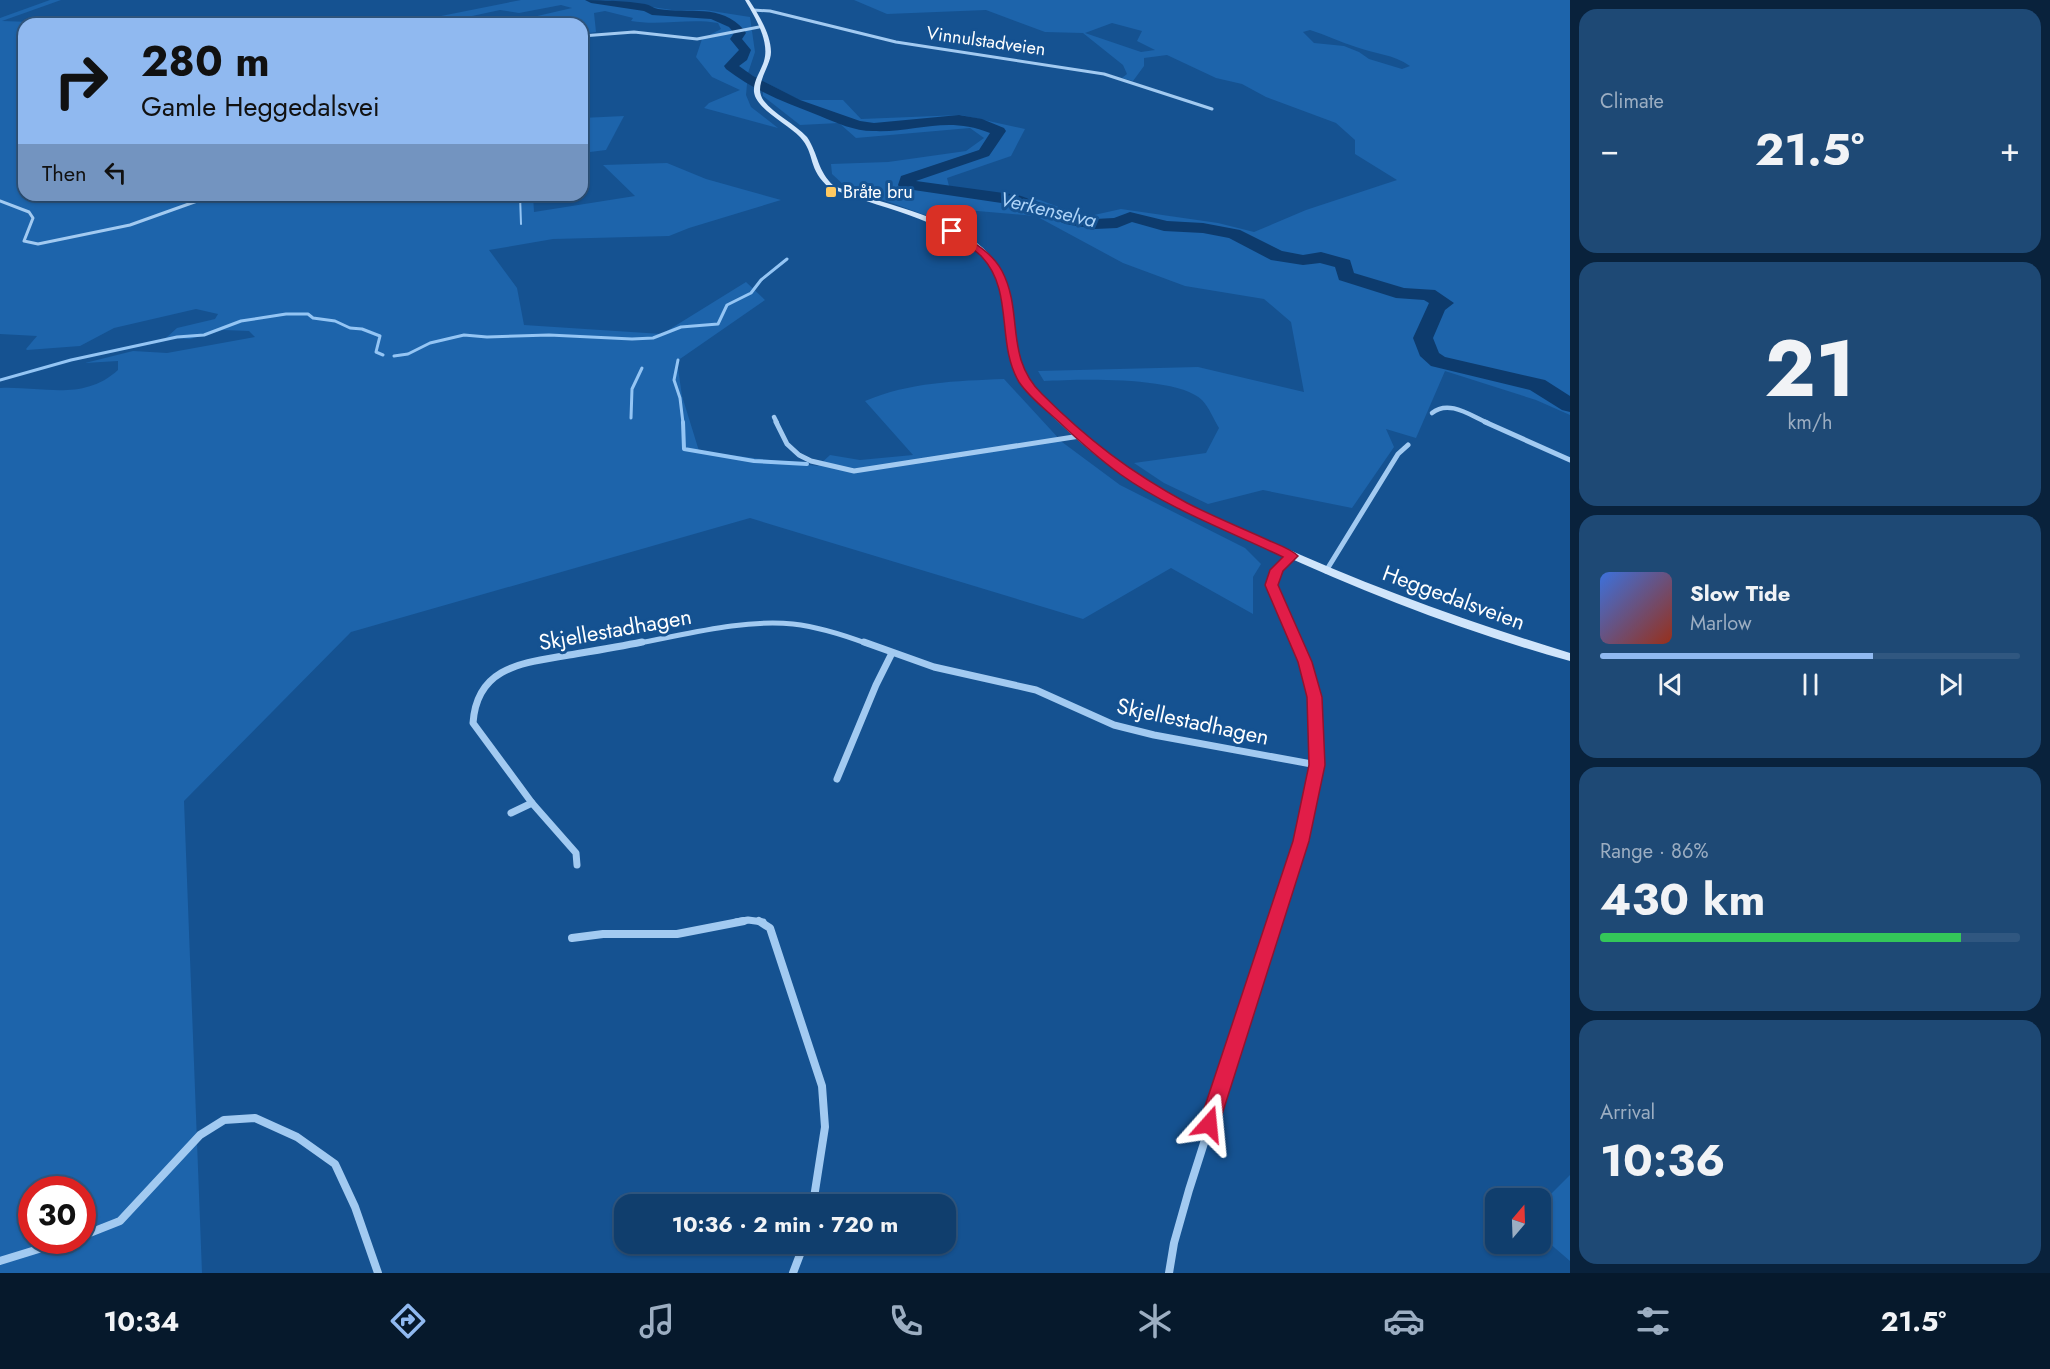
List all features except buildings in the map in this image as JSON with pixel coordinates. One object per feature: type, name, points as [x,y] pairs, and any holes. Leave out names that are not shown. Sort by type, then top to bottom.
[{"type":"main road","name":"Heggedalsveien","points":[[747,0],[768,51],[759,80],[757,93],[760,101],[793,126],[808,143],[816,171],[823,181],[844,193],[952,231],[989,258],[1001,281],[1014,359],[1019,371],[1038,396],[1098,452],[1153,489],[1291,556],[1439,614],[1570,657]]},
{"type":"street","name":"Vinnulstadveien","points":[[753,10],[770,11],[896,42],[1086,71],[1126,80],[1212,109]]},
{"type":"street","points":[[588,36],[634,32],[691,39],[759,27]]},
{"type":"street","points":[[0,201],[29,212],[33,218],[24,241],[38,244],[110,230],[196,201]]},
{"type":"street","points":[[1432,413],[1438,408],[1449,406],[1570,460]]},
{"type":"street","points":[[774,417],[787,444],[799,455],[822,465],[854,471],[1081,435]]},
{"type":"street","points":[[1326,571],[1398,454],[1408,445]]},
{"type":"street","points":[[1169,1273],[1174,1243],[1189,1190],[1301,841],[1317,765],[1314,697],[1305,662],[1272,585],[1277,570],[1291,556]]},
{"type":"street","name":"Skjellestadhagen","points":[[577,866],[576,853],[532,803],[473,723],[473,713],[481,687],[497,674],[517,664],[726,628],[792,624],[829,630],[934,667],[1036,690],[1114,724],[1154,735],[1317,765]]},
{"type":"street","points":[[837,779],[876,685],[892,653]]},
{"type":"street","points":[[511,813],[532,803]]},
{"type":"street","points":[[572,938],[603,934],[677,934],[748,920],[762,921],[770,928],[822,1086],[825,1127],[815,1194]]},
{"type":"street","points":[[96,1230],[120,1221],[200,1135],[224,1120],[255,1118],[297,1137],[334,1164],[355,1207],[378,1273]]},
{"type":"street","points":[[0,1261],[23,1254]]},
{"type":"street","points":[[793,1273],[800,1254]]},
{"type":"shaded area","points":[[50,0],[61,0],[2,21],[18,22],[18,201],[533,201],[534,212],[635,196],[603,165],[667,163],[706,179],[781,200],[669,236],[553,239],[489,250],[517,288],[524,325],[662,334],[746,282],[765,300],[677,361],[682,396],[699,451],[818,466],[830,455],[860,460],[913,455],[865,401],[916,386],[1004,379],[1062,442],[1120,485],[1245,548],[1261,564],[1253,577],[1253,614],[1171,568],[1083,619],[750,518],[351,632],[184,801],[202,1273],[0,1273],[0,388],[62,390],[91,386],[105,380],[118,370],[118,361],[85,363],[133,351],[167,353],[255,337],[249,331],[223,330],[190,339],[166,338],[177,328],[215,319],[218,314],[196,309],[114,328],[80,346],[27,350],[37,336],[0,334],[0,18]]},
{"type":"shaded area","points":[[521,0],[606,0],[672,10],[705,10],[750,17],[755,52],[748,73],[746,95],[751,107],[778,128],[704,108],[709,103],[740,90],[712,77],[696,57],[702,39],[721,29],[718,23],[631,21],[633,18],[605,11],[594,13],[596,32],[588,33],[588,18],[529,18],[572,8],[561,5],[519,13],[500,10],[463,18],[431,18]]},
{"type":"shaded area","points":[[854,0],[1570,0],[1570,415],[1536,400],[1445,371],[1416,438],[1386,429],[1394,447],[1352,508],[1263,490],[1208,504],[1164,483],[1134,463],[1206,453],[1219,428],[1202,400],[1190,392],[1151,383],[1103,380],[1044,381],[1038,371],[1198,367],[1304,392],[1291,322],[1264,299],[1185,286],[1123,263],[1036,216],[954,209],[933,218],[845,186],[832,174],[831,164],[888,162],[966,151],[984,138],[970,128],[856,138],[839,123],[800,125],[763,96],[763,81],[799,100],[843,100],[861,119],[961,115],[1025,129],[1011,156],[947,178],[949,186],[1040,200],[1085,217],[1121,209],[1218,223],[1254,232],[1306,210],[1397,180],[1355,154],[1355,140],[1336,123],[1266,97],[1242,84],[1216,78],[1167,55],[1144,58],[1144,66],[1133,81],[1122,78],[1127,74],[1123,65],[1083,33],[1045,32],[986,10],[887,14]],"holes":[[[1112,23],[1142,31],[1137,41],[1155,50],[1141,52],[1085,33]],[[1310,30],[1404,62],[1410,66],[1402,69],[1369,59],[1344,46],[1314,43],[1303,32]]]},
{"type":"shaded area","points":[[624,116],[606,150],[588,152],[588,118]]},
{"type":"shaded area","points":[[1570,1175],[1570,1261],[1551,1245],[1551,1194]]},
{"type":"waterway","name":"Verkenselva","points":[[591,0],[647,8],[652,12],[712,15],[723,19],[733,24],[740,33],[736,39],[745,50],[742,57],[731,66],[748,79],[795,103],[857,125],[874,127],[959,119],[977,122],[999,131],[984,153],[907,179],[906,185],[1018,200],[1072,220],[1095,224],[1117,223],[1130,217],[1149,220],[1164,226],[1203,228],[1234,234],[1277,256],[1303,260],[1321,257],[1343,264],[1346,276],[1403,294],[1428,294],[1444,303],[1437,306],[1423,338],[1430,356],[1438,362],[1537,385],[1570,405]]},
{"type":"waterway","points":[[520,201],[521,224]]},
{"type":"waterway","points":[[394,356],[408,354],[430,343],[464,335],[487,337],[549,335],[632,339],[653,338],[681,327],[718,324],[727,305],[751,293],[761,280],[787,259]]},
{"type":"waterway","points":[[0,380],[71,360],[177,337],[204,335],[241,321],[286,314],[308,314],[313,318],[335,321],[350,328],[362,329],[380,336],[376,352],[383,355]]},
{"type":"waterway","points":[[678,360],[674,380],[680,398],[683,423]]},
{"type":"waterway","points":[[631,418],[632,389],[642,368]]},
{"type":"waterway","points":[[683,422],[684,449],[754,461],[807,464]]},
{"type":"place","name":"Bråte bru","points":[[831,192]]},
{"type":"route","points":[[952,231],[985,254],[998,272],[1006,301],[1014,359],[1024,382],[1038,396],[1098,452],[1126,473],[1184,506],[1291,556],[1277,570],[1272,578],[1272,585],[1295,635],[1314,697],[1318,736],[1317,765],[1301,841],[1209,1124]]}]
